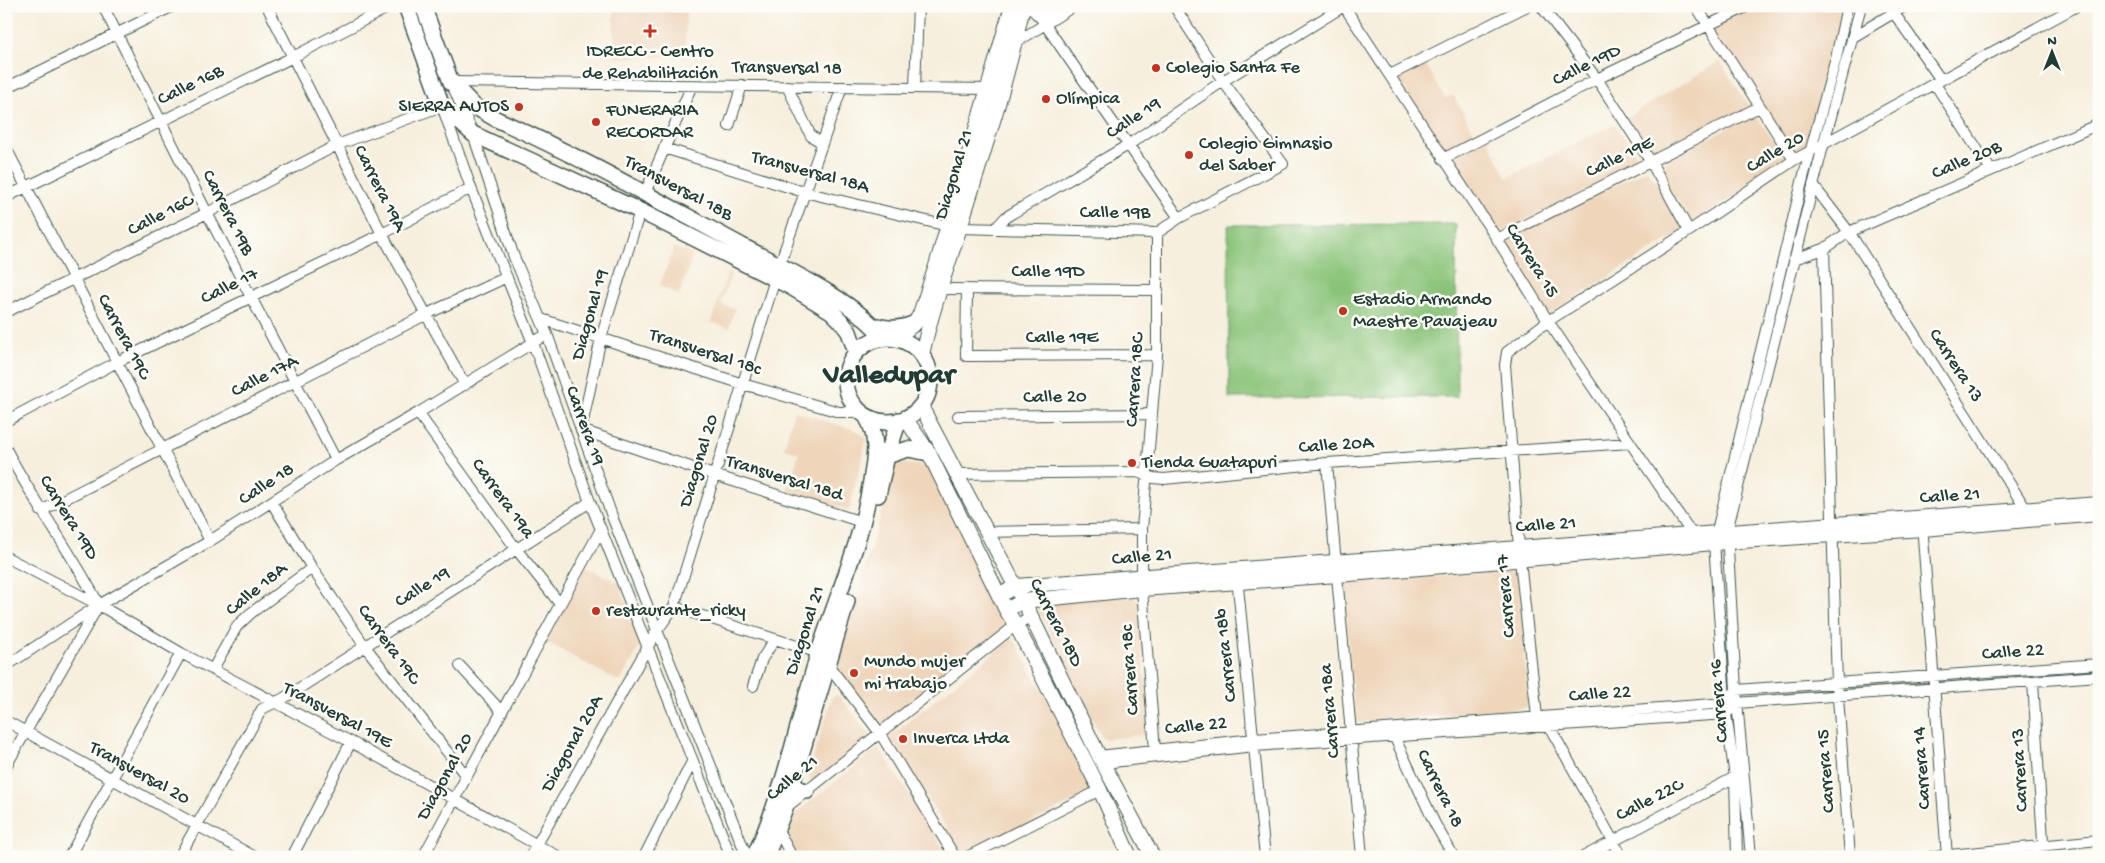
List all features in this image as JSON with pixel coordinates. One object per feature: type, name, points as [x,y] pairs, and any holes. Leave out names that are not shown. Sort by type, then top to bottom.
[{"type":"highway","name":"Carrera 19","points":[[406,6],[442,106]]},
{"type":"highway","name":"Carrera 19","points":[[423,6],[451,82]]},
{"type":"highway","name":"Transversal 18B","points":[[451,82],[474,106],[485,114],[645,194],[777,272],[831,312],[848,332],[856,352]]},
{"type":"highway","name":"Transversal 18B","points":[[442,106],[473,134],[844,303],[888,338]]},
{"type":"highway","points":[[867,322],[891,329],[904,328],[915,323]]},
{"type":"highway","points":[[888,338],[909,343],[922,355],[929,370],[930,386],[927,397],[921,406],[902,419],[882,421],[863,414],[850,399],[846,383],[848,366],[856,352],[864,345],[888,338]]},
{"type":"highway","name":"Diagonal 21","points":[[766,857],[773,827],[862,522],[871,482],[875,436],[863,414]]},
{"type":"highway","name":"Diagonal 21","points":[[754,857],[785,808],[793,783],[823,659],[871,525],[887,456],[902,419]]},
{"type":"highway","points":[[887,456],[908,450],[929,453]]},
{"type":"highway","points":[[793,783],[807,791]]},
{"type":"main road","name":"Diagonal 21","points":[[922,355],[989,89],[1012,6]]},
{"type":"main road","name":"Diagonal 21","points":[[915,323],[954,227],[1015,43],[1023,6]]},
{"type":"main road","points":[[888,338],[904,332],[915,323]]},
{"type":"main road","name":"Carrera 18D","points":[[921,406],[1016,586],[1153,857]]},
{"type":"main road","name":"Carrera 18D","points":[[902,419],[929,453],[998,596],[1016,625],[1100,790],[1130,857]]},
{"type":"main road","name":"Calle 21","points":[[2030,515],[2099,504]]},
{"type":"main road","name":"Calle 21","points":[[998,596],[1016,586],[1142,583],[1721,537],[2030,515],[2099,514]]},
{"type":"main road","name":"Calle 21","points":[[1520,553],[1692,534],[1721,537]]},
{"type":"main road","name":"Calle 21","points":[[1006,610],[1023,601],[1142,583]]},
{"type":"street","name":"Carrera 19B","points":[[103,6],[207,213],[336,460]]},
{"type":"street","points":[[6,88],[173,6]]},
{"type":"street","name":"Carrera 19A","points":[[267,6],[382,234],[465,385]]},
{"type":"street","name":"Calle 16B","points":[[6,197],[160,120],[293,57],[392,6]]},
{"type":"street","points":[[915,88],[918,6]]},
{"type":"street","points":[[1028,6],[1042,21],[1179,218]]},
{"type":"street","points":[[1015,43],[1042,21],[1055,6]]},
{"type":"street","points":[[1042,21],[1074,6]]},
{"type":"street","points":[[1174,6],[1223,81]]},
{"type":"street","name":"Calle 19","points":[[995,229],[1006,217],[1128,145],[1223,81],[1344,6]]},
{"type":"street","name":"Carrera 15","points":[[1344,6],[1497,239],[1548,322],[1692,534]]},
{"type":"street","points":[[1390,76],[1527,6]]},
{"type":"street","points":[[1541,6],[1597,79],[1651,162],[1689,231]]},
{"type":"street","points":[[1696,6],[1759,108],[1794,160]]},
{"type":"street","name":"Calle 19D","points":[[1443,159],[1597,79],[1748,6]]},
{"type":"street","points":[[1721,537],[1810,152],[1836,58],[1847,6]]},
{"type":"street","points":[[1721,537],[1861,6]]},
{"type":"street","points":[[1853,37],[1891,10],[1905,6]]},
{"type":"street","name":"Calle 20","points":[[1507,352],[1548,322],[1689,231],[1794,160],[1823,146],[2077,6]]},
{"type":"street","points":[[1891,10],[1938,82],[1990,169]]},
{"type":"street","name":"Calle 19B","points":[[954,227],[1156,233],[1179,218],[1283,164],[1223,81]]},
{"type":"street","name":"Transversal 18","points":[[434,82],[989,89]]},
{"type":"street","name":"Carrera 19","points":[[451,82],[473,134],[515,259],[547,334],[656,632],[747,857]]},
{"type":"street","points":[[645,194],[692,85]]},
{"type":"street","points":[[728,126],[742,86]]},
{"type":"street","points":[[787,86],[811,136],[821,142]]},
{"type":"street","name":"Diagonal 20","points":[[647,648],[674,606],[777,272],[821,142],[842,87]]},
{"type":"street","name":"Carrera 19","points":[[442,106],[471,188],[533,343],[590,502],[731,857]]},
{"type":"street","name":"Calle 16C","points":[[6,312],[207,213],[337,145],[442,106]]},
{"type":"street","name":"Calle 19E","points":[[1497,239],[1759,108]]},
{"type":"street","name":"Calle 20B","points":[[1794,259],[1824,250],[1849,232],[1990,169],[2099,124]]},
{"type":"street","name":"Carrera 19C","points":[[6,148],[210,541]]},
{"type":"street","name":"Transversal 18A","points":[[664,148],[804,192],[954,227]]},
{"type":"street","name":"Carrera 13","points":[[1813,185],[1849,232],[2030,515]]},
{"type":"street","name":"Calle 17","points":[[6,421],[117,362],[382,234],[471,188]]},
{"type":"street","name":"Diagonal 19","points":[[581,430],[601,338],[640,211]]},
{"type":"street","name":"Carrera 18C","points":[[1142,583],[1142,529],[1157,355],[1158,290],[1156,233]]},
{"type":"street","points":[[1824,250],[1831,530]]},
{"type":"street","name":"Calle 17A","points":[[41,510],[427,314],[506,277]]},
{"type":"street","name":"Calle 19D","points":[[939,289],[1158,290]]},
{"type":"street","name":"Calle 19E","points":[[967,289],[966,356],[1157,355]]},
{"type":"street","name":"Transversal 18c","points":[[541,319],[743,384],[840,412],[863,414]]},
{"type":"street","name":"Calle 18","points":[[6,666],[99,605],[210,541],[272,503],[336,460],[465,385],[547,334]]},
{"type":"street","name":"Carrera 17","points":[[1507,352],[1505,365],[1520,553],[1537,717]]},
{"type":"street","name":"Carrera 19a","points":[[418,413],[517,550],[560,604]]},
{"type":"street","name":"Calle 20","points":[[958,416],[1152,414]]},
{"type":"street","name":"Transversal 18d","points":[[581,430],[862,522]]},
{"type":"street","name":"Calle 20A","points":[[956,474],[1137,472],[1164,479],[1327,464],[1630,443]]},
{"type":"street","name":"Carrera 19D","points":[[6,449],[10,465],[86,580],[99,605]]},
{"type":"street","points":[[1327,464],[1337,568]]},
{"type":"street","name":"Calle 19","points":[[273,703],[590,502]]},
{"type":"street","name":"Carrera 19C","points":[[272,503],[312,568],[364,645],[463,772],[465,778]]},
{"type":"street","name":"Carrera 14","points":[[1922,524],[1947,856]]},
{"type":"street","name":"Diagonal 20","points":[[423,857],[601,529]]},
{"type":"street","points":[[986,532],[1142,529]]},
{"type":"street","name":"Carrera 15","points":[[1831,530],[1837,684],[1850,857]]},
{"type":"street","name":"Carrera 16","points":[[1721,537],[1751,857]]},
{"type":"street","name":"Carrera 16","points":[[1721,537],[1726,708],[1735,777],[1737,857]]},
{"type":"street","name":"Transversal 19E","points":[[7,558],[99,605],[181,653],[273,703],[351,742],[559,857]]},
{"type":"street","name":"Calle 18A","points":[[213,669],[237,626],[251,613],[312,568]]},
{"type":"street","name":"Carrera 18a","points":[[1337,568],[1362,857]]},
{"type":"street","name":"Carrera 18b","points":[[1236,575],[1264,857]]},
{"type":"street","name":"Carrera 18c","points":[[1142,583],[1155,750]]},
{"type":"street","points":[[6,766],[99,605]]},
{"type":"street","points":[[674,606],[775,639],[823,659],[880,733],[955,857]]},
{"type":"street","name":"Calle 21","points":[[785,808],[1016,625],[1031,616]]},
{"type":"street","points":[[753,686],[762,659],[775,639]]},
{"type":"street","name":"Diagonal 20A","points":[[530,857],[647,648]]},
{"type":"street","points":[[69,857],[181,653]]},
{"type":"street","name":"Calle 22","points":[[1736,690],[2099,664]]},
{"type":"street","points":[[460,666],[502,712]]},
{"type":"street","name":"Calle 22","points":[[1737,703],[2099,676]]},
{"type":"street","name":"Carrera 13","points":[[2033,682],[2043,851]]},
{"type":"street","points":[[1726,708],[1736,690]]},
{"type":"street","points":[[179,857],[262,709],[273,703]]},
{"type":"street","points":[[1726,708],[1737,703]]},
{"type":"street","name":"Calle 22","points":[[1102,759],[1155,750],[1350,735],[1537,717],[1726,708]]},
{"type":"street","name":"Calle 22","points":[[1350,735],[1394,736],[1549,726],[1726,708]]},
{"type":"street","name":"Transversal 20","points":[[6,722],[255,857]]},
{"type":"street","points":[[1549,726],[1622,857]]},
{"type":"street","name":"Carrera 18","points":[[1394,736],[1435,824],[1454,857]]},
{"type":"street","points":[[292,857],[351,742]]},
{"type":"street","name":"Calle 22","points":[[1102,759],[1254,742]]},
{"type":"street","points":[[644,857],[692,762]]},
{"type":"street","name":"Calle 22C","points":[[1582,857],[1735,777]]},
{"type":"street","points":[[967,857],[1100,790]]},
{"type":"street","points":[[773,827],[792,857]]},
{"type":"street","points":[[1930,857],[2043,851],[2099,840]]},
{"type":"shaded area","name":"IDRECC - Centro de Rehabilitación","points":[[614,6],[686,6],[685,57],[614,57]]},
{"type":"shaded area","points":[[1745,6],[1845,6],[1810,148],[1795,158],[1704,25]]},
{"type":"shaded area","points":[[1720,61],[1750,107],[1646,163],[1619,122]]},
{"type":"shaded area","points":[[1426,65],[1445,98],[1453,95],[1476,136],[1446,151],[1401,83],[1401,79],[1404,76]]},
{"type":"shaded area","points":[[1754,113],[1789,163],[1693,222],[1654,168]]},
{"type":"shaded area","points":[[1615,124],[1642,163],[1497,234],[1450,157],[1488,139],[1507,178]]},
{"type":"shaded area","points":[[1647,170],[1690,226],[1548,315],[1502,238]]},
{"type":"shaded area","points":[[674,247],[693,255],[679,295],[660,286]]},
{"type":"shaded area","points":[[728,273],[731,274],[720,304],[735,309],[729,328],[711,322]]},
{"type":"shaded area","points":[[794,411],[858,431],[867,438],[849,511],[787,491],[799,453],[784,448]]},
{"type":"shaded area","points":[[896,465],[929,465],[1008,620],[1003,629],[883,726],[879,726],[835,672],[894,469]]},
{"type":"shaded area","name":"restaurante_ricky","points":[[586,566],[619,583],[642,643],[620,682],[546,642]]},
{"type":"shaded area","points":[[1513,571],[1518,574],[1528,702],[1525,708],[1358,723],[1355,720],[1344,590],[1346,583]]},
{"type":"shaded area","points":[[1133,597],[1139,601],[1149,732],[1143,735],[1105,739],[1101,736],[1038,608],[1039,604],[1048,601]]},
{"type":"shaded area","points":[[1011,639],[1014,639],[1050,705],[1092,792],[963,855],[889,737]]},
{"type":"shaded area","points":[[839,696],[872,737],[816,782],[810,779],[808,774],[832,697]]},
{"type":"shaded area","points":[[877,749],[880,749],[949,857],[797,857],[787,838],[796,813]]},
{"type":"green space","name":"Estadio Armando Maestre Pavajeau","points":[[1456,224],[1457,397],[1229,398],[1228,225]]},
{"type":"place","name":"IDRECC - Centro de Rehabilitación","points":[[650,31]]},
{"type":"place","name":"Colegio Santa Fe","points":[[1156,68]]},
{"type":"place","name":"Olímpica","points":[[1046,99]]},
{"type":"place","name":"SIERRA AUTOS","points":[[519,107]]},
{"type":"place","name":"FUNERARIA RECORDAR","points":[[596,122]]},
{"type":"place","name":"Colegio Gimnasio del Saber","points":[[1189,155]]},
{"type":"place","name":"Estadio Armando Maestre Pavajeau","points":[[1343,311]]},
{"type":"place","name":"Tienda Guatapuri","points":[[1132,463]]},
{"type":"place","name":"restaurante_ricky","points":[[596,611]]},
{"type":"place","name":"Mundo mujer mi trabajo","points":[[854,673]]},
{"type":"place","name":"Inverca Ltda","points":[[903,739]]},
{"type":"district","name":"Valledupar","points":[[889,377]]}]
